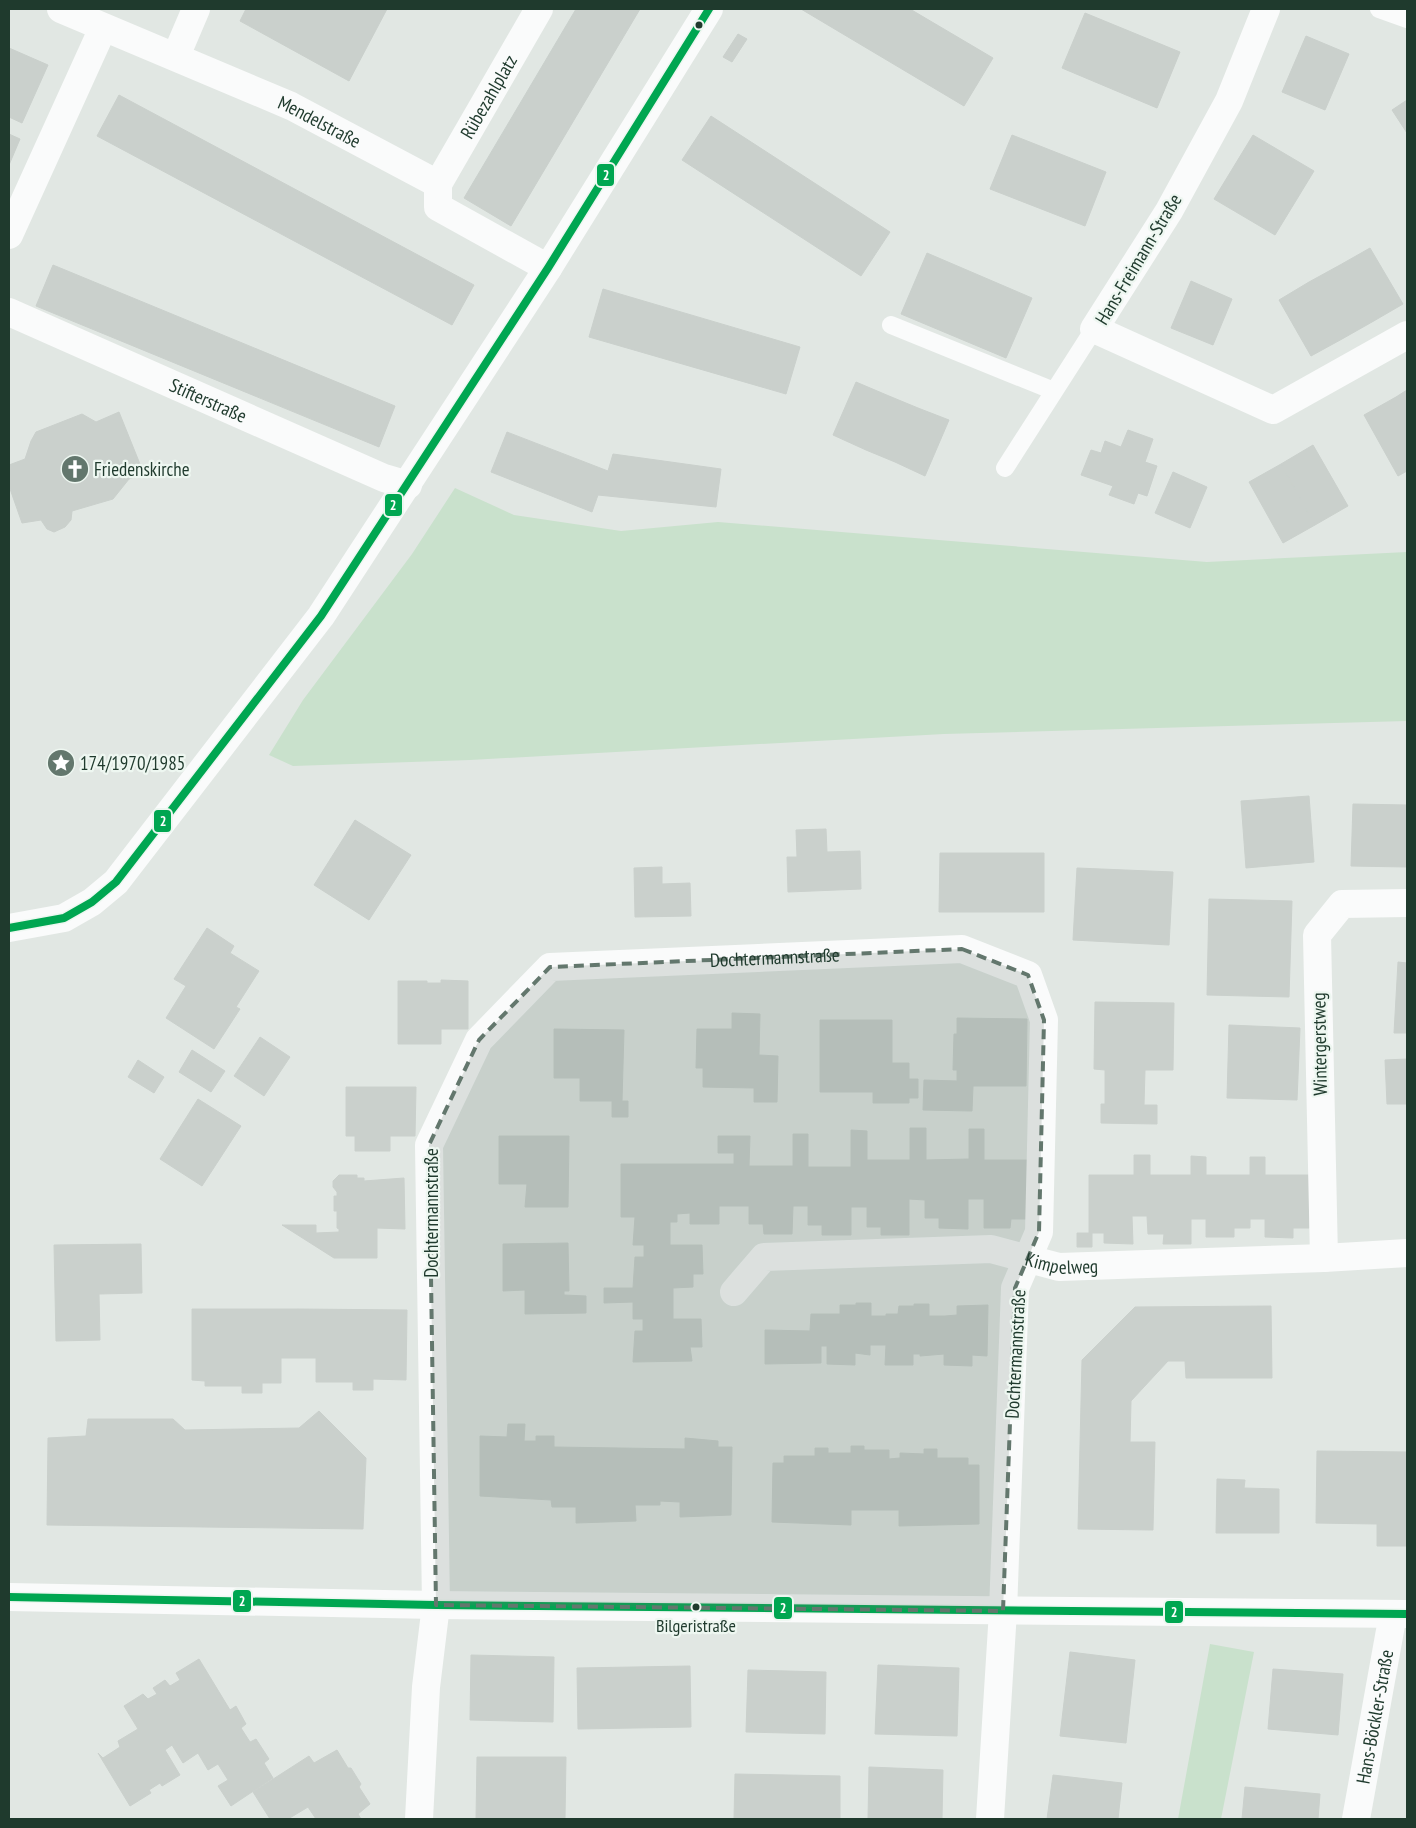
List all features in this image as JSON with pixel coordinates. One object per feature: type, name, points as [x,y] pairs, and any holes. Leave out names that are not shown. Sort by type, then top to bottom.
[{"type":"street","name":"Mendelstraße","points":[[61,9],[291,106],[438,184]]},
{"type":"street","points":[[176,56],[196,9]]},
{"type":"street","name":"Rübezahlplatz","points":[[438,184],[538,9]]},
{"type":"street","points":[[9,928],[64,918],[92,902],[116,882],[321,616],[548,268],[709,9]]},
{"type":"street","name":"Hans-Freimann-Straße","points":[[1266,9],[1229,101],[1170,211],[1094,329],[1273,410],[1407,335]]},
{"type":"street","points":[[9,236],[103,28]]},
{"type":"street","points":[[438,184],[438,207],[548,268]]},
{"type":"street","name":"Stifterstraße","points":[[9,312],[384,478],[408,485]]},
{"type":"street","name":"Wintergerstweg","points":[[1324,1258],[1317,935],[1342,904],[1407,902]]},
{"type":"street","name":"Dochtermannstraße","points":[[436,1605],[429,1145],[479,1040],[550,967],[962,949],[1028,975],[1044,1020],[1039,1232],[1015,1288],[1003,1611]]},
{"type":"street","name":"Kimpelweg","points":[[734,1292],[764,1257],[991,1249],[1059,1267],[1324,1258],[1407,1253]]},
{"type":"street","points":[[9,1597],[436,1605],[1400,1614]]},
{"type":"street","points":[[419,1819],[426,1687],[436,1605]]},
{"type":"street","points":[[990,1819],[1003,1611]]},
{"type":"street","name":"Hans-Böckler-Straße","points":[[1356,1819],[1400,1614]]},
{"type":"lane","points":[[1378,9],[1407,19]]},
{"type":"lane","points":[[891,325],[1054,391]]},
{"type":"lane","points":[[1005,468],[1094,329]]},
{"type":"highlighted area","points":[[962,949],[1028,975],[1044,1020],[1039,1232],[1015,1288],[1003,1611],[436,1605],[429,1145],[479,1040],[550,967]]},
{"type":"green space","points":[[455,488],[514,515],[621,531],[718,522],[1207,562],[1407,552],[1407,721],[944,734],[470,760],[293,766],[269,755],[303,700],[412,554]]},
{"type":"green space","points":[[1210,1644],[1254,1652],[1221,1819],[1178,1819]]},
{"type":"building","points":[[246,9],[387,9],[349,81],[240,21]]},
{"type":"building","points":[[576,9],[640,9],[511,226],[464,198]]},
{"type":"building","points":[[801,9],[910,9],[993,58],[964,106]]},
{"type":"building","points":[[1085,13],[1180,52],[1157,108],[1062,68]]},
{"type":"building","points":[[738,34],[747,39],[732,62],[723,57]]},
{"type":"building","points":[[1306,36],[1349,54],[1325,110],[1282,92]]},
{"type":"building","points":[[9,48],[48,65],[22,123],[9,117]]},
{"type":"building","points":[[119,95],[474,285],[452,325],[97,136]]},
{"type":"building","points":[[1407,100],[1407,133],[1392,110]]},
{"type":"building","points":[[711,116],[890,232],[861,276],[682,160]]},
{"type":"building","points":[[9,134],[20,139],[9,165]]},
{"type":"building","points":[[1012,135],[1106,172],[1085,226],[990,189]]},
{"type":"building","points":[[1253,135],[1314,171],[1275,235],[1214,199]]},
{"type":"building","points":[[1370,248],[1403,304],[1372,322],[1340,265]]},
{"type":"building","points":[[927,253],[1032,298],[1006,358],[901,314]]},
{"type":"building","points":[[53,265],[395,406],[379,447],[36,306]]},
{"type":"building","points":[[1340,265],[1372,322],[1342,339],[1309,282]]},
{"type":"building","points":[[1191,281],[1232,299],[1213,345],[1171,328]]},
{"type":"building","points":[[1309,282],[1342,339],[1311,356],[1279,300]]},
{"type":"building","points":[[603,289],[800,347],[786,394],[589,337]]},
{"type":"building","points":[[856,382],[889,396],[866,450],[833,435]]},
{"type":"building","points":[[1407,390],[1407,417],[1396,397]]},
{"type":"building","points":[[889,396],[918,408],[895,462],[866,450]]},
{"type":"building","points":[[1396,397],[1407,417],[1407,471],[1398,476],[1364,415]]},
{"type":"building","points":[[918,408],[949,420],[925,476],[895,462]]},
{"type":"building","name":"Friedenskirche","points":[[119,412],[144,474],[129,479],[113,499],[72,511],[71,520],[65,527],[54,532],[47,529],[41,520],[22,523],[9,486],[9,465],[25,459],[36,432],[82,414],[96,422]]},
{"type":"building","points":[[1128,430],[1153,439],[1145,462],[1157,466],[1147,496],[1138,493],[1134,504],[1109,495],[1113,486],[1081,475],[1091,450],[1101,453],[1105,441],[1121,447]]},
{"type":"building","points":[[507,432],[608,471],[613,454],[721,469],[716,507],[598,495],[592,512],[491,472]]},
{"type":"building","points":[[1313,445],[1348,506],[1315,525],[1281,464]]},
{"type":"building","points":[[1281,464],[1315,525],[1283,543],[1249,482]]},
{"type":"building","points":[[1173,472],[1207,487],[1190,528],[1155,513]]},
{"type":"building","points":[[1309,796],[1314,862],[1246,868],[1241,801]]},
{"type":"building","points":[[1353,804],[1407,805],[1407,867],[1351,866]]},
{"type":"building","points":[[355,820],[411,855],[369,920],[314,885]]},
{"type":"building","points":[[826,829],[827,852],[860,851],[861,889],[788,892],[787,857],[797,857],[796,830]]},
{"type":"building","points":[[940,853],[1044,853],[1044,912],[939,912]]},
{"type":"building","points":[[662,867],[662,884],[690,883],[691,916],[635,917],[634,868]]},
{"type":"building","points":[[1077,868],[1173,872],[1169,945],[1073,940]]},
{"type":"building","points":[[1209,899],[1292,901],[1289,997],[1207,995]]},
{"type":"building","points":[[207,928],[234,946],[230,953],[259,971],[236,1007],[240,1009],[214,1049],[166,1018],[186,986],[174,979]]},
{"type":"building","points":[[1398,962],[1407,963],[1407,1033],[1394,1033]]},
{"type":"building","points":[[441,980],[468,981],[468,1029],[441,1029],[441,1044],[398,1044],[398,981],[441,983]]},
{"type":"building","points":[[1095,1002],[1174,1003],[1173,1070],[1145,1070],[1144,1105],[1157,1105],[1157,1124],[1101,1123],[1101,1104],[1105,1104],[1105,1070],[1094,1069]]},
{"type":"building","points":[[732,1013],[760,1014],[759,1055],[778,1056],[777,1102],[754,1102],[754,1088],[703,1087],[703,1068],[696,1068],[697,1029],[732,1029]]},
{"type":"building","points":[[957,1018],[1027,1019],[1026,1086],[973,1086],[972,1111],[923,1110],[924,1080],[957,1081],[957,1070],[953,1070],[954,1034],[957,1034]]},
{"type":"building","points":[[820,1020],[892,1020],[892,1063],[909,1063],[909,1079],[918,1079],[918,1098],[909,1098],[909,1103],[873,1103],[873,1092],[820,1092]]},
{"type":"building","points":[[1229,1025],[1300,1028],[1297,1100],[1227,1098]]},
{"type":"building","points":[[554,1029],[624,1030],[622,1101],[628,1101],[628,1117],[612,1117],[612,1101],[580,1101],[580,1078],[554,1078]]},
{"type":"building","points":[[260,1037],[290,1057],[264,1096],[234,1076]]},
{"type":"building","points":[[192,1050],[225,1071],[211,1092],[179,1072]]},
{"type":"building","points":[[1407,1059],[1407,1104],[1387,1104],[1385,1060]]},
{"type":"building","points":[[138,1060],[164,1077],[154,1093],[128,1077]]},
{"type":"building","points":[[346,1087],[416,1087],[415,1136],[390,1136],[390,1151],[355,1151],[355,1136],[346,1136]]},
{"type":"building","points":[[198,1099],[241,1126],[202,1186],[160,1159]]},
{"type":"building","points":[[910,1128],[926,1128],[926,1160],[969,1159],[969,1129],[984,1129],[984,1160],[1027,1160],[1026,1219],[1011,1219],[1010,1228],[984,1228],[984,1199],[968,1199],[968,1229],[939,1228],[939,1218],[925,1218],[925,1200],[909,1199],[909,1235],[881,1235],[881,1227],[867,1227],[867,1207],[851,1207],[851,1235],[822,1235],[822,1225],[808,1225],[808,1206],[793,1206],[792,1234],[764,1234],[763,1224],[749,1224],[749,1206],[719,1206],[719,1224],[690,1224],[690,1213],[677,1214],[677,1222],[670,1222],[670,1245],[633,1245],[635,1217],[621,1217],[621,1164],[734,1164],[734,1153],[718,1153],[718,1136],[750,1136],[749,1166],[793,1166],[793,1134],[808,1134],[808,1167],[851,1167],[851,1130],[867,1131],[867,1160],[910,1160]]},
{"type":"building","points":[[499,1136],[569,1136],[568,1207],[525,1207],[527,1184],[499,1184]]},
{"type":"building","points":[[1134,1155],[1150,1155],[1150,1175],[1191,1175],[1191,1156],[1206,1157],[1206,1175],[1250,1175],[1250,1157],[1265,1157],[1265,1175],[1309,1175],[1309,1228],[1293,1228],[1293,1238],[1265,1237],[1265,1219],[1250,1219],[1250,1228],[1234,1228],[1234,1237],[1206,1237],[1206,1219],[1191,1219],[1191,1244],[1163,1244],[1164,1234],[1148,1234],[1147,1216],[1132,1216],[1133,1244],[1104,1243],[1104,1233],[1092,1233],[1092,1247],[1077,1247],[1077,1233],[1089,1233],[1089,1175],[1134,1175]]},
{"type":"building","points":[[339,1175],[357,1175],[357,1178],[364,1178],[364,1181],[404,1178],[405,1229],[377,1228],[377,1258],[334,1258],[282,1225],[316,1225],[316,1233],[339,1232],[337,1228],[337,1211],[334,1211],[334,1196],[337,1196],[337,1192],[333,1187],[333,1181]]},
{"type":"building","points":[[568,1243],[569,1291],[564,1291],[564,1295],[586,1296],[586,1313],[525,1314],[525,1290],[503,1291],[503,1244]]},
{"type":"building","points":[[141,1244],[142,1293],[99,1294],[100,1340],[56,1341],[54,1245]]},
{"type":"building","points":[[644,1245],[702,1245],[703,1274],[693,1274],[693,1287],[673,1288],[673,1319],[701,1319],[702,1347],[690,1347],[692,1361],[633,1362],[635,1331],[643,1331],[643,1319],[633,1319],[633,1302],[604,1303],[604,1288],[633,1288],[635,1257],[644,1257]]},
{"type":"building","points":[[856,1303],[871,1303],[871,1316],[898,1314],[899,1306],[914,1306],[914,1304],[929,1304],[929,1316],[957,1315],[957,1306],[988,1305],[987,1356],[972,1355],[972,1366],[944,1365],[944,1354],[920,1356],[920,1354],[913,1354],[913,1365],[885,1365],[886,1345],[870,1345],[870,1355],[855,1353],[855,1365],[827,1364],[827,1346],[821,1346],[821,1363],[765,1364],[765,1330],[810,1331],[811,1314],[840,1314],[840,1305],[856,1305]]},
{"type":"building","points":[[1271,1306],[1272,1378],[1186,1378],[1185,1361],[1168,1361],[1131,1401],[1130,1442],[1155,1442],[1153,1530],[1078,1529],[1082,1360],[1135,1307]]},
{"type":"building","points":[[192,1309],[297,1309],[298,1358],[281,1358],[281,1383],[262,1383],[262,1393],[242,1393],[242,1386],[205,1386],[205,1381],[192,1380]]},
{"type":"building","points":[[297,1309],[407,1310],[406,1380],[373,1379],[373,1390],[353,1390],[353,1382],[316,1382],[316,1358],[298,1358]]},
{"type":"building","points":[[319,1411],[366,1458],[363,1529],[47,1525],[48,1438],[86,1436],[88,1419],[173,1419],[185,1430],[299,1428]]},
{"type":"building","points":[[508,1424],[525,1424],[524,1441],[536,1441],[536,1436],[554,1436],[554,1447],[685,1449],[685,1438],[718,1441],[718,1447],[732,1447],[731,1515],[680,1517],[680,1502],[660,1501],[660,1505],[635,1505],[636,1521],[576,1523],[576,1507],[552,1507],[551,1500],[480,1496],[480,1436],[507,1437]]},
{"type":"building","points":[[851,1446],[864,1446],[864,1450],[889,1450],[889,1459],[900,1458],[900,1453],[924,1454],[924,1449],[937,1449],[937,1458],[968,1458],[968,1465],[979,1465],[979,1524],[899,1526],[899,1510],[851,1510],[851,1525],[772,1522],[773,1463],[784,1463],[784,1456],[815,1456],[815,1448],[828,1448],[828,1453],[851,1453]]},
{"type":"building","points":[[1317,1451],[1407,1452],[1407,1546],[1377,1546],[1377,1524],[1316,1523]]},
{"type":"building","points":[[1217,1479],[1245,1480],[1244,1488],[1279,1489],[1279,1533],[1216,1533]]},
{"type":"building","points":[[1070,1652],[1135,1660],[1126,1743],[1060,1736]]},
{"type":"building","points":[[471,1655],[554,1657],[553,1722],[470,1720]]},
{"type":"building","points":[[199,1659],[230,1710],[236,1706],[246,1724],[241,1728],[250,1742],[256,1739],[269,1759],[264,1763],[273,1778],[231,1806],[218,1786],[228,1780],[218,1764],[208,1770],[198,1753],[183,1763],[172,1745],[165,1750],[180,1775],[162,1786],[160,1783],[149,1790],[151,1793],[130,1806],[98,1753],[103,1758],[120,1747],[118,1741],[138,1729],[124,1706],[143,1694],[148,1699],[157,1694],[153,1688],[165,1680],[170,1686],[180,1680],[176,1673]]},
{"type":"building","points":[[878,1665],[959,1668],[957,1736],[875,1734]]},
{"type":"building","points":[[690,1666],[691,1727],[578,1729],[577,1668]]},
{"type":"building","points":[[1273,1669],[1343,1674],[1338,1735],[1268,1729]]},
{"type":"building","points":[[748,1670],[826,1672],[825,1734],[746,1732]]},
{"type":"building","points":[[337,1750],[361,1784],[359,1787],[370,1804],[358,1814],[361,1819],[316,1819],[308,1807],[288,1819],[270,1819],[253,1792],[309,1756],[314,1763]]},
{"type":"building","points":[[477,1757],[566,1757],[565,1819],[476,1819]]},
{"type":"building","points":[[869,1767],[943,1770],[942,1819],[868,1819]]},
{"type":"building","points":[[735,1774],[840,1776],[840,1819],[734,1819]]},
{"type":"building","points":[[1053,1775],[1122,1783],[1118,1819],[1047,1819]]},
{"type":"building","points":[[1245,1787],[1320,1794],[1318,1819],[1242,1819]]},
{"type":"transit line","name":"2","points":[[9,928],[64,918],[92,902],[116,882],[321,616],[548,268],[709,9]]},
{"type":"transit line","name":"2","points":[[9,1597],[436,1605],[1407,1614]]},
{"type":"place","name":"Friedenskirche","points":[[75,469]]},
{"type":"place","name":"174/1970/1985","points":[[61,763]]},
{"type":"place","name":"Bilgeristraße","points":[[696,1607]]}]
